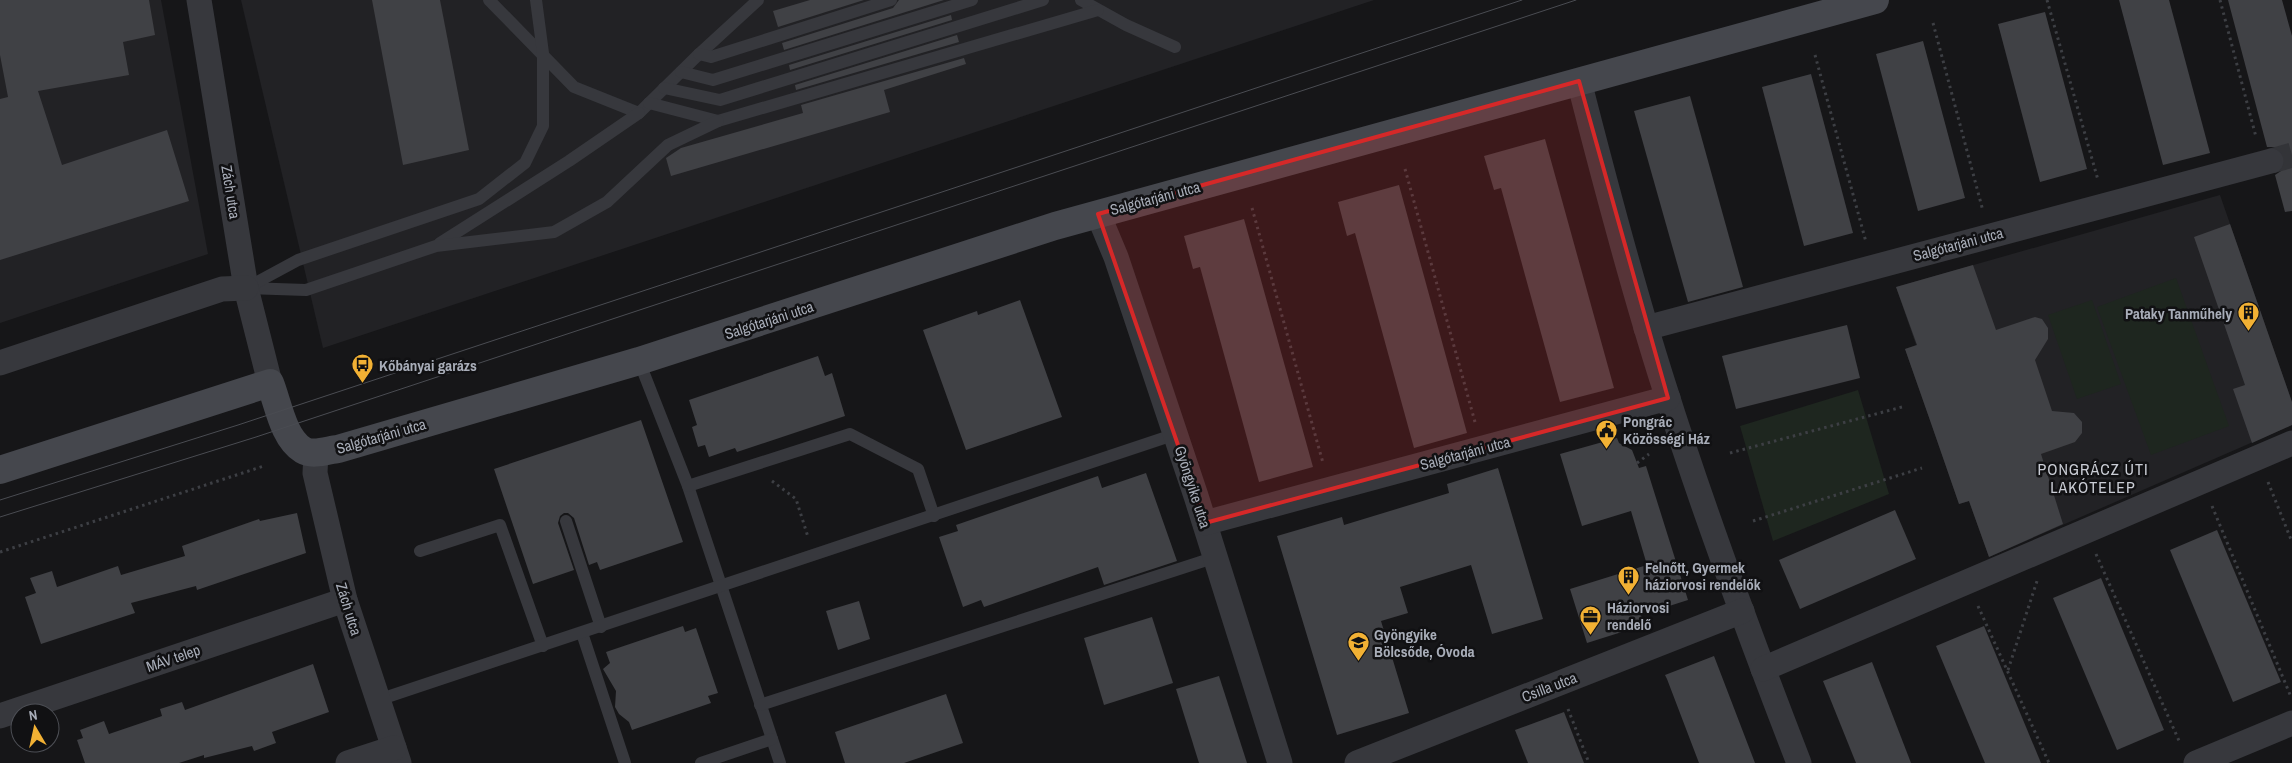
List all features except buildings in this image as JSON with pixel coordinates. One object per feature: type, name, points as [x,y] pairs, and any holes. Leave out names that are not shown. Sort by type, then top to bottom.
[{"type":"street","name":"Zách utca","points":[[199,0],[246,288],[270,383]]},
{"type":"street","name":"Salgótarjáni utca","points":[[270,383],[289,435],[303,450],[316,453],[338,449],[639,362],[1098,214],[1875,0]]},
{"type":"street","points":[[1579,81],[1646,328],[1668,398],[1742,611],[1799,763]]},
{"type":"street","name":"Salgótarjáni utca","points":[[1646,328],[2264,156]]},
{"type":"street","name":"Gyöngyike utca","points":[[1098,214],[1116,257],[1176,434],[1280,763]]},
{"type":"street","points":[[0,363],[222,289],[246,288]]},
{"type":"street","points":[[0,470],[270,383]]},
{"type":"street","name":"Salgótarjáni utca","points":[[1205,523],[1668,398]]},
{"type":"street","points":[[1763,669],[2292,443]]},
{"type":"street","name":"Zách utca","points":[[316,453],[314,473],[345,600],[396,755]]},
{"type":"street","name":"MÁV telep","points":[[0,716],[345,600]]},
{"type":"street","name":"Csilla utca","points":[[1357,763],[1742,611]]},
{"type":"street","points":[[2188,754],[2292,723]]},
{"type":"street","points":[[348,763],[396,755]]},
{"type":"lane","points":[[489,0],[543,53],[574,88],[638,113]]},
{"type":"lane","points":[[246,288],[298,260],[479,200],[525,163],[543,126],[543,53],[536,0]]},
{"type":"lane","points":[[436,246],[569,161],[638,113],[758,0]]},
{"type":"lane","points":[[699,54],[711,57],[891,0]]},
{"type":"lane","points":[[681,72],[713,80],[972,0]]},
{"type":"lane","points":[[664,88],[720,100],[1043,0]]},
{"type":"lane","points":[[1081,0],[1175,47]]},
{"type":"lane","points":[[246,288],[306,290],[436,246],[554,232],[607,202],[668,145],[718,121],[1098,10]]},
{"type":"lane","points":[[649,103],[718,121]]},
{"type":"lane","points":[[639,362],[688,486],[780,763]]},
{"type":"lane","points":[[688,486],[850,434],[918,469],[934,516]]},
{"type":"lane","points":[[378,700],[1176,434]]},
{"type":"lane","points":[[566,521],[601,627]]},
{"type":"lane","points":[[420,551],[500,525],[543,646]]},
{"type":"lane","points":[[760,706],[1216,557]]},
{"type":"lane","points":[[582,633],[625,763]]},
{"type":"lane","points":[[700,763],[772,739]]},
{"type":"path","points":[[2047,0],[2098,181]]},
{"type":"path","points":[[2220,0],[2264,156]]},
{"type":"path","points":[[1933,24],[1983,212]]},
{"type":"path","points":[[1814,55],[1867,243]]},
{"type":"path","points":[[1405,169],[1477,428]]},
{"type":"path","points":[[1252,208],[1325,470]]},
{"type":"path","points":[[1730,454],[1902,407]]},
{"type":"path","points":[[1637,463],[1649,454]]},
{"type":"path","points":[[764,461],[772,481],[796,499],[814,556]]},
{"type":"path","points":[[0,552],[264,466]]},
{"type":"path","points":[[1753,521],[1922,468]]},
{"type":"path","points":[[2264,474],[2292,542]]},
{"type":"path","points":[[2209,499],[2292,699]]},
{"type":"path","points":[[2094,549],[2188,754]]},
{"type":"path","points":[[2008,671],[2038,579]]},
{"type":"path","points":[[1968,582],[2049,763]]},
{"type":"path","points":[[1568,709],[1589,763]]},
{"type":"highlighted area","points":[[1579,81],[1668,398],[1205,523],[1098,214]]},
{"type":"shaded area","points":[[0,0],[161,0],[208,254],[0,323]]},
{"type":"shaded area","name":"Kőbányai garázs","points":[[241,0],[1374,0],[323,348]]},
{"type":"shaded area","points":[[2220,195],[2292,402],[2292,425],[1989,557],[1969,501],[1959,504],[1905,349],[1916,345],[1896,287]]},
{"type":"shaded area","points":[[2176,278],[2229,426],[2151,455],[2097,307]]},
{"type":"shaded area","points":[[2092,300],[2121,384],[2077,399],[2048,315]]},
{"type":"shaded area","points":[[1858,390],[1889,494],[1773,541],[1740,426]]},
{"type":"tunnel","points":[[2271,161],[2292,155]]},
{"type":"tram line","points":[[0,500],[238,425],[1522,0]]},
{"type":"tram line","points":[[0,517],[256,437],[1576,0]]},
{"type":"place","name":"Pataky Tanműhely","points":[[2248,332]]},
{"type":"place","name":"Kőbányai garázs","points":[[363,384]]},
{"type":"place","name":"Pongrác Közösségi Ház","points":[[1607,449]]},
{"type":"place","name":"Felnőtt, Gyermek háziorvosi rendelők","points":[[1629,595]]},
{"type":"place","name":"Háziorvosi rendelő","points":[[1591,635]]},
{"type":"place","name":"Gyöngyike Bölcsőde, Óvoda","points":[[1358,662]]},
{"type":"district","name":"PONGRÁCZ ÚTI LAKÓTELEP","points":[[2093,478]]}]
